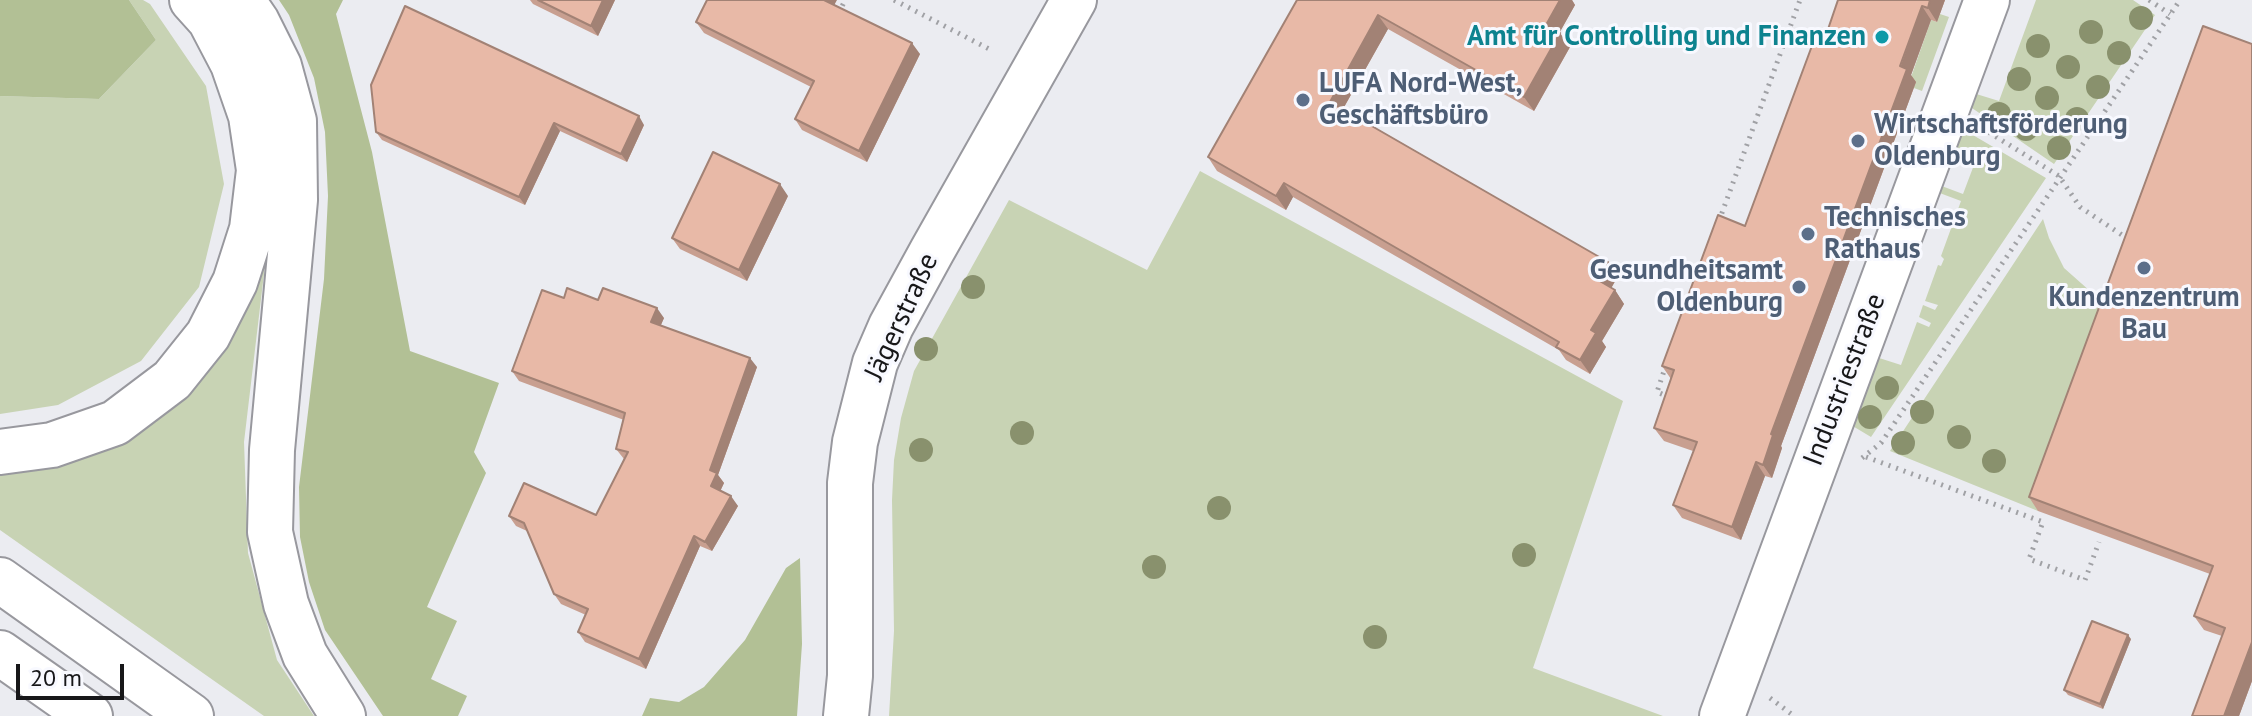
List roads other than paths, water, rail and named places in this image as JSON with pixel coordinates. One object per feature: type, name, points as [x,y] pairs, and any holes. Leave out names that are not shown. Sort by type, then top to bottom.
[{"type":"main road","points":[[0,452],[52,445],[115,423],[172,380],[208,335],[235,282],[252,229],[259,170],[251,116],[233,64],[210,20],[192,0]]},
{"type":"main road","points":[[242,0],[279,66],[294,121],[295,200],[272,450],[270,532],[286,604],[305,655],[343,716]]},
{"type":"main road","name":"Jägerstraße","points":[[846,716],[850,676],[850,483],[855,442],[875,363],[918,276],[1074,0]]},
{"type":"main road","name":"Industriestraße","points":[[1722,716],[1987,0]]},
{"type":"main road","points":[[0,580],[191,716]]},
{"type":"main road","points":[[0,653],[90,716]]},
{"type":"place","name":"Amt für Controlling und Finanzen","points":[[1882,37]]},
{"type":"place","name":"LUFA Nord-West, Geschäftsbüro","points":[[1303,100]]},
{"type":"place","name":"Wirtschaftsförderung Oldenburg","points":[[1858,141]]},
{"type":"place","name":"Technisches Rathaus","points":[[1808,234]]},
{"type":"place","name":"Kundenzentrum Bau","points":[[2144,268]]},
{"type":"place","name":"Gesundheitsamt Oldenburg","points":[[1799,287]]}]
